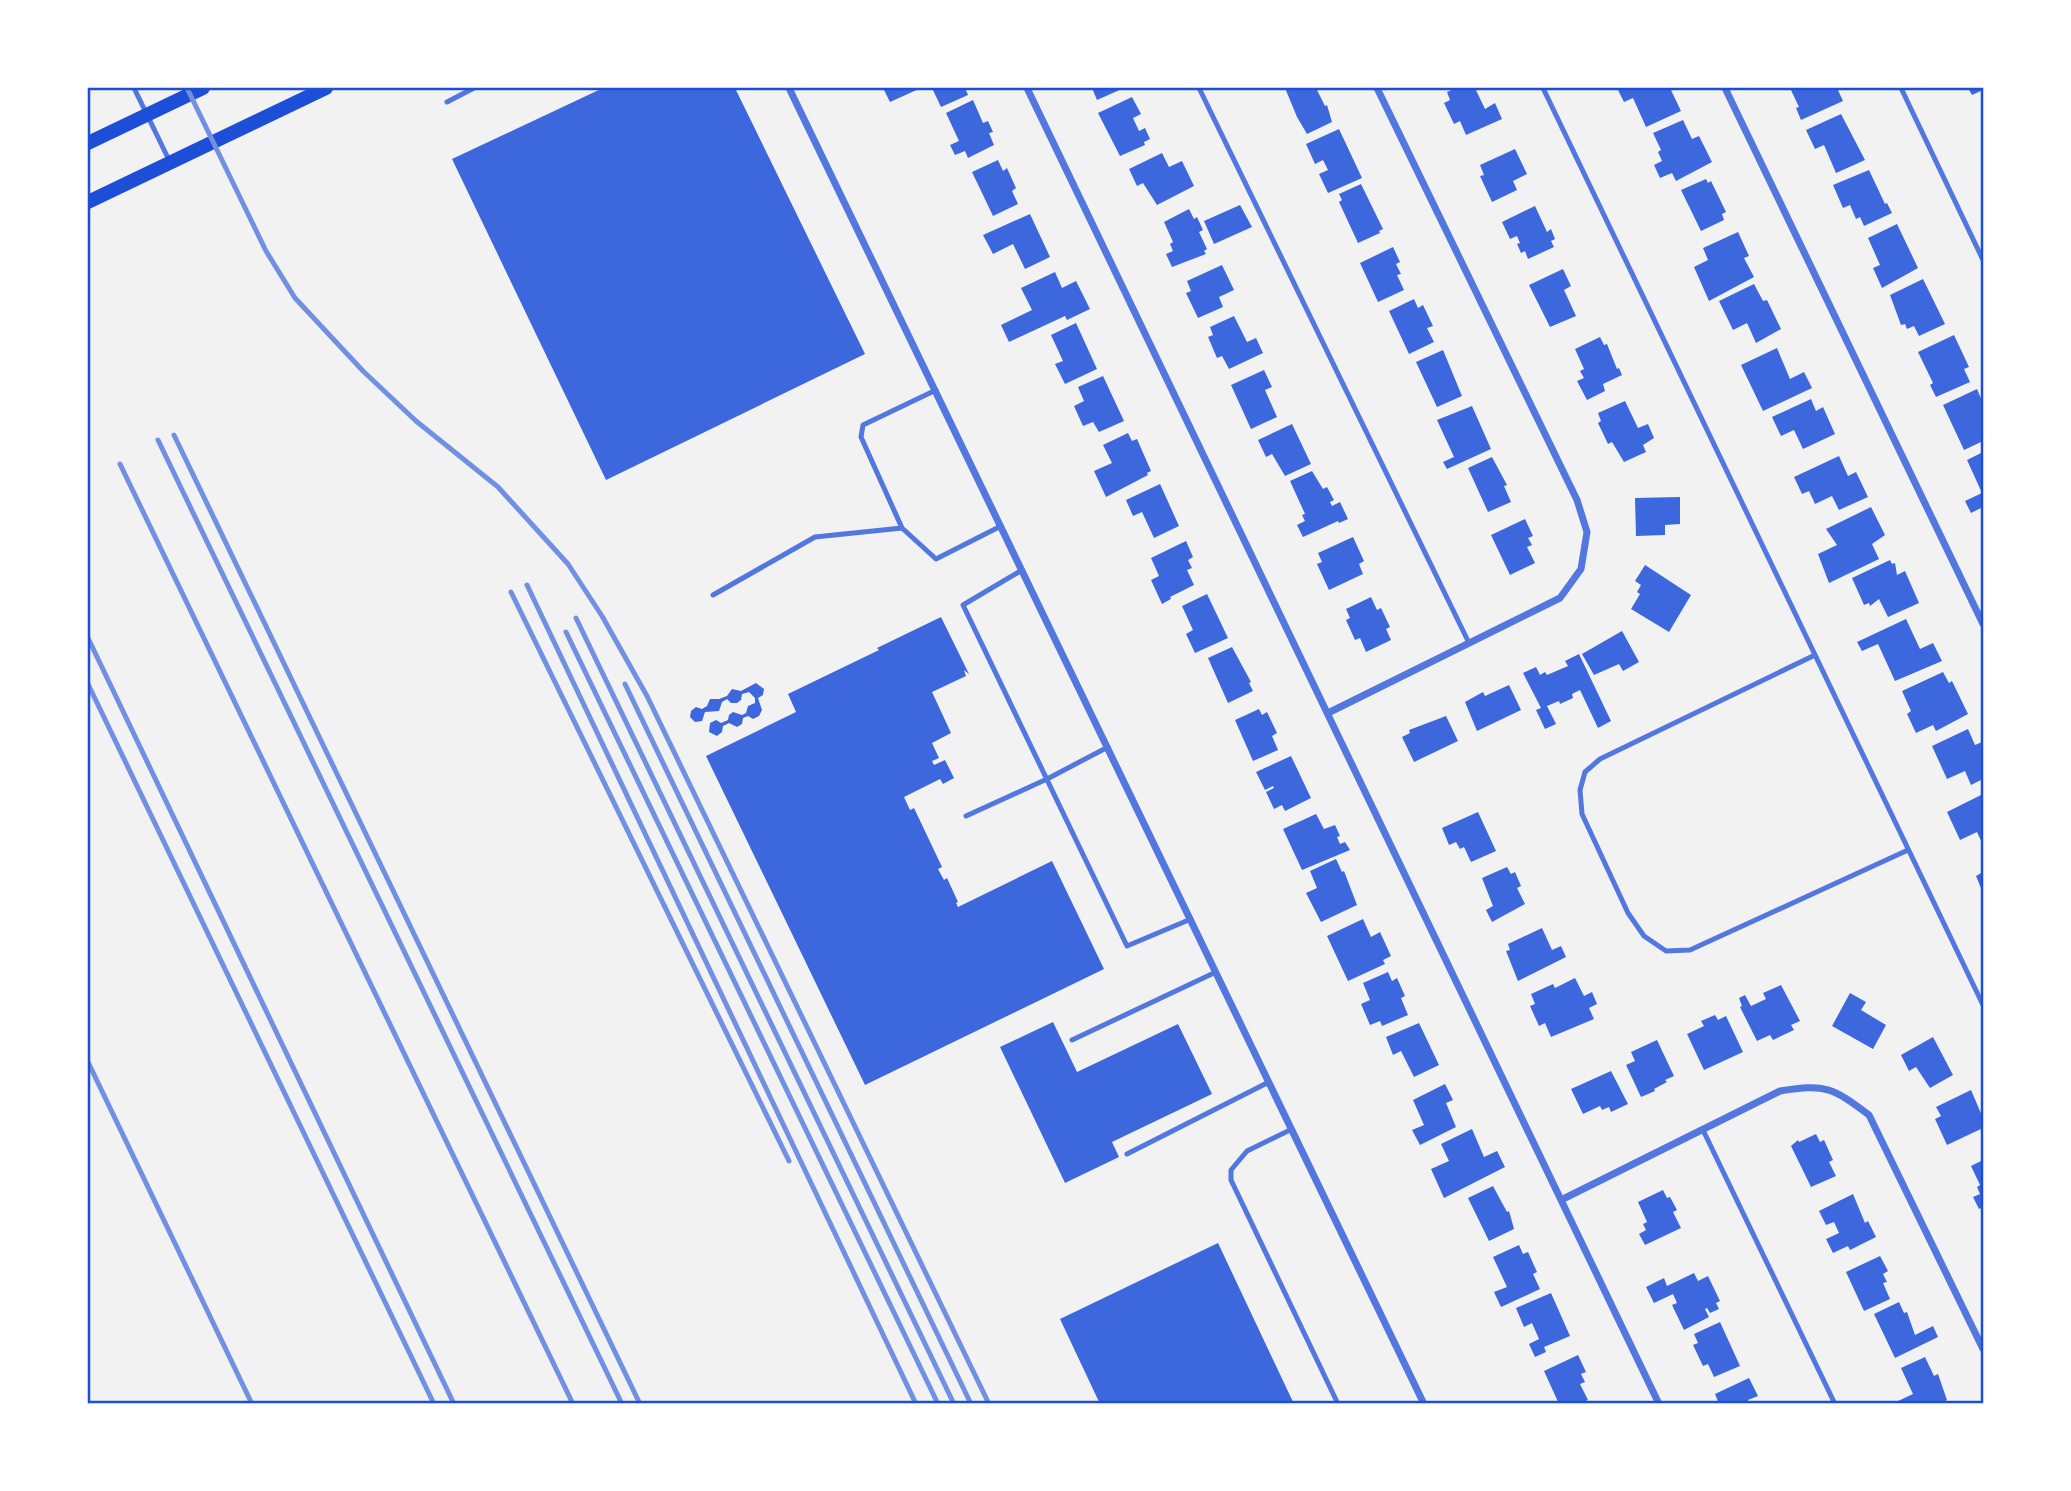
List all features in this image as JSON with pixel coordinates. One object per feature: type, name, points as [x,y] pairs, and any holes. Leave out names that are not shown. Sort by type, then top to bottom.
[{"type":"main road","points":[[88,143],[203,88]]},
{"type":"main road","points":[[88,202],[326,88]]},
{"type":"street","points":[[789,88],[1424,1404]]},
{"type":"street","points":[[1027,88],[1659,1404]]},
{"type":"street","points":[[1328,713],[1560,598],[1581,569],[1587,532],[1577,500],[1377,88]]},
{"type":"street","points":[[1725,88],[1983,624]]},
{"type":"street","points":[[1561,1200],[1780,1091],[1812,1086],[1840,1093],[1870,1115],[1983,1349]]},
{"type":"lane","points":[[134,88],[170,162]]},
{"type":"lane","points":[[447,102],[474,88]]},
{"type":"lane","points":[[1199,88],[1469,643]]},
{"type":"lane","points":[[1542,88],[1983,1005]]},
{"type":"lane","points":[[1900,88],[1983,260]]},
{"type":"lane","points":[[936,390],[863,425],[861,437],[902,528],[936,559],[1001,526]]},
{"type":"lane","points":[[713,595],[815,537],[902,528]]},
{"type":"lane","points":[[1022,570],[963,605],[1127,946],[1191,919]]},
{"type":"lane","points":[[1815,655],[1600,759],[1585,772],[1580,790],[1582,814],[1622,901],[1644,936],[1666,951],[1690,950],[1908,850]]},
{"type":"lane","points":[[966,816],[1047,779],[1108,747]]},
{"type":"lane","points":[[1072,1040],[1216,972]]},
{"type":"lane","points":[[1127,1154],[1269,1082]]},
{"type":"lane","points":[[1292,1129],[1247,1151],[1231,1170],[1231,1180],[1338,1404]]},
{"type":"lane","points":[[1703,1130],[1835,1404]]},
{"type":"building","points":[[603,88],[735,88],[865,354],[606,480],[452,159]]},
{"type":"building","points":[[883,88],[921,88],[890,102]]},
{"type":"building","points":[[932,88],[965,88],[968,95],[941,107]]},
{"type":"building","points":[[1092,88],[1124,88],[1097,100]]},
{"type":"building","points":[[1285,88],[1316,88],[1325,106],[1327,105],[1332,122],[1307,134]]},
{"type":"building","points":[[1456,88],[1475,88],[1485,109],[1495,103],[1502,119],[1466,135],[1460,121],[1454,124],[1444,103],[1450,100],[1447,92]]},
{"type":"building","points":[[1617,88],[1670,88],[1681,111],[1646,127],[1633,98],[1624,102]]},
{"type":"building","points":[[1790,88],[1837,88],[1843,101],[1801,120],[1796,108],[1799,107]]},
{"type":"building","points":[[1968,88],[1983,88],[1983,90],[1972,95]]},
{"type":"building","points":[[1132,97],[1141,114],[1133,118],[1139,131],[1145,128],[1150,139],[1144,142],[1145,145],[1120,156],[1098,113]]},
{"type":"building","points":[[973,100],[983,123],[988,121],[993,132],[989,133],[994,145],[968,158],[965,151],[955,155],[950,145],[959,141],[946,113]]},
{"type":"building","points":[[1841,114],[1865,160],[1836,173],[1824,145],[1815,149],[1806,130]]},
{"type":"building","points":[[1683,120],[1692,139],[1699,136],[1712,162],[1676,181],[1672,173],[1660,178],[1654,165],[1662,161],[1658,152],[1661,150],[1653,133]]},
{"type":"building","points":[[1339,129],[1362,178],[1328,193],[1319,174],[1328,170],[1323,160],[1315,164],[1306,144]]},
{"type":"building","points":[[1515,149],[1527,174],[1513,181],[1517,190],[1492,202],[1480,176],[1484,175],[1480,165]]},
{"type":"building","points":[[1162,153],[1169,167],[1182,161],[1194,186],[1157,205],[1143,183],[1137,186],[1129,169]]},
{"type":"building","points":[[998,160],[1003,171],[1007,168],[1016,188],[1012,191],[1018,204],[993,216],[972,172]]},
{"type":"building","points":[[1869,170],[1892,213],[1864,226],[1860,217],[1856,219],[1850,205],[1843,208],[1833,185]]},
{"type":"building","points":[[1706,179],[1708,183],[1711,181],[1726,212],[1722,214],[1724,220],[1701,231],[1681,190]]},
{"type":"building","points":[[1361,184],[1383,229],[1358,243],[1339,202],[1342,200],[1339,194]]},
{"type":"building","points":[[1240,205],[1252,227],[1214,244],[1204,221]]},
{"type":"building","points":[[1535,206],[1547,232],[1551,229],[1555,239],[1551,241],[1554,247],[1528,259],[1525,251],[1521,253],[1517,236],[1510,239],[1502,222]]},
{"type":"building","points":[[1189,209],[1194,219],[1197,217],[1203,230],[1199,232],[1207,249],[1204,251],[1206,254],[1172,267],[1166,254],[1173,251],[1170,244],[1173,242],[1164,222]]},
{"type":"building","points":[[1030,214],[1050,257],[1025,269],[1013,244],[993,254],[983,235]]},
{"type":"building","points":[[1897,224],[1918,268],[1882,288],[1873,268],[1880,265],[1868,238]]},
{"type":"building","points":[[1738,232],[1749,256],[1744,258],[1754,277],[1709,301],[1694,267],[1708,260],[1703,248]]},
{"type":"building","points":[[1393,247],[1400,262],[1396,264],[1401,274],[1397,275],[1404,290],[1378,302],[1360,263]]},
{"type":"building","points":[[1222,265],[1234,290],[1219,297],[1223,307],[1198,318],[1186,293],[1191,291],[1187,281]]},
{"type":"building","points":[[1563,269],[1571,286],[1564,290],[1576,316],[1550,327],[1529,285]]},
{"type":"building","points":[[1055,272],[1062,288],[1076,281],[1090,309],[1067,320],[1065,316],[1009,342],[1001,325],[1032,310],[1021,288]]},
{"type":"building","points":[[1923,279],[1945,324],[1919,336],[1914,326],[1907,329],[1905,324],[1901,325],[1890,295]]},
{"type":"building","points":[[1754,284],[1763,301],[1767,300],[1781,329],[1756,343],[1747,323],[1733,330],[1719,301]]},
{"type":"building","points":[[1414,299],[1418,308],[1423,305],[1433,326],[1427,328],[1434,342],[1409,354],[1389,311]]},
{"type":"building","points":[[1234,316],[1247,342],[1256,338],[1263,353],[1229,369],[1222,356],[1217,358],[1208,337],[1213,335],[1210,327]]},
{"type":"building","points":[[1076,323],[1097,369],[1065,384],[1055,364],[1063,361],[1051,335]]},
{"type":"building","points":[[1954,335],[1969,367],[1964,369],[1970,382],[1936,397],[1930,385],[1933,383],[1918,352]]},
{"type":"building","points":[[1600,337],[1604,345],[1607,344],[1622,375],[1603,384],[1605,391],[1587,400],[1577,381],[1584,378],[1580,371],[1584,369],[1575,349]]},
{"type":"building","points":[[1777,348],[1790,379],[1804,372],[1812,388],[1763,411],[1741,365]]},
{"type":"building","points":[[1443,350],[1462,396],[1437,407],[1416,362]]},
{"type":"building","points":[[1264,370],[1272,387],[1265,390],[1277,417],[1251,429],[1231,385]]},
{"type":"building","points":[[1103,376],[1124,421],[1099,432],[1093,422],[1083,426],[1074,406],[1084,401],[1078,387]]},
{"type":"building","points":[[1977,389],[1983,403],[1983,441],[1964,450],[1943,405]]},
{"type":"building","points":[[1811,399],[1816,411],[1823,407],[1835,434],[1803,449],[1794,430],[1781,436],[1772,417]]},
{"type":"building","points":[[1625,401],[1638,428],[1648,424],[1654,438],[1643,445],[1646,452],[1624,462],[1612,442],[1608,444],[1598,423],[1601,421],[1598,413]]},
{"type":"building","points":[[1472,406],[1491,449],[1447,469],[1443,462],[1454,457],[1437,420]]},
{"type":"building","points":[[1292,424],[1311,464],[1285,476],[1272,454],[1266,457],[1258,440]]},
{"type":"building","points":[[1128,433],[1132,441],[1137,439],[1151,471],[1106,497],[1094,471],[1112,463],[1103,445]]},
{"type":"building","points":[[1983,452],[1983,507],[1971,513],[1965,501],[1982,493],[1967,460]]},
{"type":"building","points":[[1839,456],[1848,476],[1856,472],[1868,497],[1839,510],[1832,496],[1815,504],[1809,491],[1802,494],[1794,477]]},
{"type":"building","points":[[1492,457],[1507,485],[1504,486],[1511,502],[1488,512],[1468,468]]},
{"type":"building","points":[[1312,471],[1323,489],[1327,487],[1334,500],[1330,502],[1332,506],[1340,502],[1348,519],[1303,537],[1297,525],[1305,521],[1302,515],[1305,514],[1290,481]]},
{"type":"building","points":[[1160,484],[1179,526],[1154,538],[1142,512],[1133,516],[1126,500]]},
{"type":"building","points":[[1680,497],[1680,524],[1665,525],[1665,535],[1636,536],[1635,498]]},
{"type":"building","points":[[1871,507],[1885,535],[1872,544],[1879,559],[1829,583],[1818,554],[1837,545],[1826,529]]},
{"type":"building","points":[[1525,519],[1533,536],[1528,538],[1532,545],[1527,547],[1535,563],[1510,575],[1491,535]]},
{"type":"building","points":[[1353,537],[1364,561],[1359,564],[1363,574],[1329,590],[1317,564],[1322,562],[1318,553]]},
{"type":"building","points":[[1186,541],[1193,557],[1188,560],[1192,568],[1187,570],[1194,585],[1162,604],[1151,580],[1159,576],[1151,558]]},
{"type":"building","points":[[1890,560],[1892,564],[1895,563],[1897,575],[1905,571],[1919,603],[1888,617],[1879,599],[1870,606],[1869,603],[1864,605],[1852,578]]},
{"type":"building","points":[[1645,565],[1691,595],[1669,632],[1631,609],[1640,594],[1637,592],[1641,585],[1635,581]]},
{"type":"building","points":[[1207,594],[1228,638],[1195,653],[1186,634],[1193,630],[1182,606]]},
{"type":"building","points":[[1371,597],[1377,610],[1381,608],[1390,627],[1386,629],[1391,640],[1366,652],[1360,638],[1355,640],[1346,620],[1350,618],[1346,609]]},
{"type":"building","points":[[941,617],[969,674],[964,670],[966,676],[932,692],[951,733],[932,743],[939,758],[932,761],[934,765],[945,760],[954,778],[943,784],[940,779],[904,797],[910,810],[914,808],[942,867],[938,869],[944,880],[947,878],[958,907],[1052,861],[1104,969],[865,1085],[706,756],[796,712],[788,694]]},
{"type":"building","points":[[1906,619],[1920,649],[1933,643],[1942,661],[1895,681],[1878,644],[1862,651],[1857,642]]},
{"type":"building","points":[[1622,631],[1639,662],[1623,671],[1619,664],[1594,675],[1582,654]]},
{"type":"building","points":[[1232,647],[1253,691],[1228,703],[1208,658]]},
{"type":"building","points":[[1579,654],[1611,721],[1598,728],[1580,690],[1572,694],[1573,698],[1547,706],[1556,724],[1545,729],[1536,710],[1541,708],[1523,673],[1536,667],[1540,675],[1545,672],[1547,675],[1568,666],[1565,661]]},
{"type":"building","points":[[1943,672],[1949,683],[1952,681],[1968,714],[1936,731],[1933,725],[1916,733],[1907,714],[1911,711],[1902,691]]},
{"type":"building","points":[[756,683],[764,689],[763,695],[758,698],[762,710],[759,716],[753,719],[748,716],[743,718],[742,724],[737,727],[729,723],[723,726],[722,732],[717,736],[709,732],[710,723],[728,720],[733,712],[742,715],[746,713],[748,706],[755,703],[755,698],[749,692],[742,694],[737,703],[731,703],[727,699],[722,702],[719,711],[705,712],[702,721],[695,722],[690,717],[691,711],[696,707],[702,709],[707,706],[710,699],[719,699],[727,696],[732,689],[741,691]]},
{"type":"building","points":[[1509,685],[1521,710],[1477,731],[1465,702],[1483,692],[1485,696]]},
{"type":"building","points":[[1259,709],[1262,715],[1267,712],[1277,733],[1272,736],[1278,750],[1253,761],[1235,720]]},
{"type":"building","points":[[1446,716],[1458,741],[1414,762],[1402,737],[1410,733],[1409,730]]},
{"type":"building","points":[[1968,729],[1975,745],[1982,742],[1983,745],[1983,779],[1971,785],[1965,771],[1947,779],[1932,746]]},
{"type":"building","points":[[1291,756],[1311,798],[1285,811],[1282,805],[1274,809],[1266,792],[1274,788],[1273,786],[1265,790],[1256,772]]},
{"type":"building","points":[[1983,794],[1983,845],[1977,832],[1960,840],[1947,812]]},
{"type":"building","points":[[1478,812],[1496,851],[1471,862],[1464,847],[1460,849],[1456,842],[1449,845],[1442,828]]},
{"type":"building","points":[[1316,814],[1324,829],[1335,825],[1340,844],[1345,842],[1350,850],[1302,870],[1283,829]]},
{"type":"building","points":[[1336,859],[1342,872],[1344,871],[1357,905],[1321,922],[1306,893],[1317,888],[1310,871]]},
{"type":"building","points":[[1507,867],[1511,874],[1515,872],[1521,886],[1517,888],[1525,904],[1492,922],[1486,910],[1493,906],[1482,878]]},
{"type":"building","points":[[1983,872],[1983,893],[1976,876]]},
{"type":"building","points":[[1363,919],[1371,937],[1380,932],[1391,956],[1383,960],[1385,964],[1348,981],[1327,936]]},
{"type":"building","points":[[1542,928],[1552,950],[1561,946],[1566,957],[1518,981],[1506,951],[1510,950],[1508,944]]},
{"type":"building","points":[[1388,972],[1392,981],[1397,978],[1405,996],[1401,998],[1408,1015],[1382,1026],[1380,1021],[1370,1025],[1361,1004],[1370,1000],[1363,983]]},
{"type":"building","points":[[1575,978],[1584,996],[1592,992],[1597,1004],[1589,1008],[1594,1019],[1551,1037],[1545,1023],[1539,1026],[1530,1006],[1535,1004],[1531,994],[1553,984],[1555,988]]},
{"type":"building","points":[[1781,985],[1800,1021],[1791,1025],[1794,1030],[1773,1040],[1770,1035],[1757,1041],[1740,1007],[1739,998],[1745,995],[1751,1006],[1766,999],[1763,993]]},
{"type":"building","points":[[1850,993],[1866,1002],[1861,1010],[1886,1025],[1873,1049],[1832,1026]]},
{"type":"building","points":[[1715,1015],[1718,1020],[1726,1016],[1743,1052],[1704,1070],[1687,1034],[1704,1026],[1701,1021]]},
{"type":"building","points":[[1053,1022],[1077,1072],[1178,1024],[1212,1094],[1112,1142],[1119,1157],[1065,1183],[1000,1047]]},
{"type":"building","points":[[1419,1023],[1439,1065],[1414,1077],[1401,1051],[1393,1055],[1386,1037]]},
{"type":"building","points":[[1933,1037],[1953,1075],[1930,1088],[1916,1067],[1909,1071],[1901,1055]]},
{"type":"building","points":[[1657,1040],[1674,1076],[1665,1080],[1667,1082],[1654,1089],[1655,1091],[1641,1097],[1626,1065],[1635,1061],[1631,1052]]},
{"type":"building","points":[[1611,1071],[1628,1104],[1611,1112],[1609,1107],[1602,1110],[1600,1106],[1583,1114],[1571,1089]]},
{"type":"building","points":[[1445,1084],[1453,1100],[1446,1103],[1456,1127],[1420,1145],[1412,1130],[1424,1125],[1413,1100]]},
{"type":"building","points":[[1971,1090],[1983,1118],[1983,1128],[1947,1145],[1935,1119],[1941,1116],[1936,1107]]},
{"type":"building","points":[[1472,1129],[1484,1157],[1497,1151],[1505,1167],[1444,1198],[1431,1169],[1449,1161],[1441,1144]]},
{"type":"building","points":[[1816,1134],[1820,1142],[1824,1140],[1833,1160],[1829,1162],[1836,1176],[1811,1187],[1791,1146],[1798,1140],[1799,1142]]},
{"type":"building","points":[[1983,1160],[1983,1207],[1979,1209],[1973,1197],[1980,1194],[1977,1187],[1980,1185],[1971,1166]]},
{"type":"building","points":[[1493,1186],[1507,1212],[1509,1211],[1514,1229],[1489,1241],[1468,1198]]},
{"type":"building","points":[[1663,1190],[1677,1210],[1673,1212],[1681,1228],[1645,1245],[1639,1234],[1646,1230],[1643,1224],[1647,1222],[1638,1202]]},
{"type":"building","points":[[1853,1194],[1865,1223],[1868,1221],[1876,1237],[1850,1250],[1848,1246],[1833,1253],[1826,1239],[1839,1233],[1834,1222],[1826,1225],[1819,1211]]},
{"type":"building","points":[[1218,1243],[1294,1404],[1100,1404],[1060,1319]]},
{"type":"building","points":[[1519,1245],[1523,1254],[1528,1252],[1537,1272],[1533,1274],[1540,1289],[1501,1307],[1494,1292],[1507,1287],[1493,1257]]},
{"type":"building","points":[[1880,1256],[1888,1271],[1883,1274],[1887,1282],[1883,1283],[1890,1299],[1864,1311],[1846,1272]]},
{"type":"building","points":[[1694,1273],[1698,1281],[1708,1276],[1720,1301],[1716,1303],[1719,1309],[1710,1313],[1705,1309],[1709,1317],[1684,1330],[1672,1305],[1677,1303],[1673,1294],[1654,1303],[1646,1287],[1664,1278],[1667,1286]]},
{"type":"building","points":[[1551,1293],[1570,1336],[1544,1347],[1546,1352],[1535,1357],[1529,1344],[1539,1339],[1532,1323],[1524,1327],[1516,1308]]},
{"type":"building","points":[[1899,1302],[1904,1313],[1907,1312],[1915,1335],[1933,1326],[1938,1337],[1895,1358],[1874,1314]]},
{"type":"building","points":[[1720,1322],[1740,1366],[1714,1377],[1708,1364],[1703,1366],[1693,1345],[1698,1343],[1694,1334]]},
{"type":"building","points":[[1578,1355],[1586,1372],[1581,1374],[1585,1382],[1580,1384],[1588,1400],[1579,1404],[1559,1404],[1544,1371]]},
{"type":"building","points":[[1925,1357],[1934,1376],[1938,1374],[1947,1400],[1940,1404],[1899,1404],[1898,1401],[1913,1394],[1901,1368]]},
{"type":"building","points":[[1749,1378],[1758,1396],[1748,1400],[1750,1404],[1719,1404],[1715,1394]]},
{"type":"railway","points":[[187,88],[266,251],[295,298],[363,371],[416,421],[498,487],[568,564],[602,616],[647,696],[989,1404]]},
{"type":"railway","points":[[174,435],[640,1404]]},
{"type":"railway","points":[[158,440],[622,1404]]},
{"type":"railway","points":[[120,464],[573,1404]]},
{"type":"railway","points":[[527,585],[916,1404]]},
{"type":"railway","points":[[511,592],[789,1161]]},
{"type":"railway","points":[[576,618],[954,1404]]},
{"type":"railway","points":[[566,632],[938,1404]]},
{"type":"railway","points":[[88,638],[454,1404]]},
{"type":"railway","points":[[88,684],[434,1404]]},
{"type":"railway","points":[[625,684],[971,1404]]},
{"type":"railway","points":[[88,1062],[252,1404]]}]
